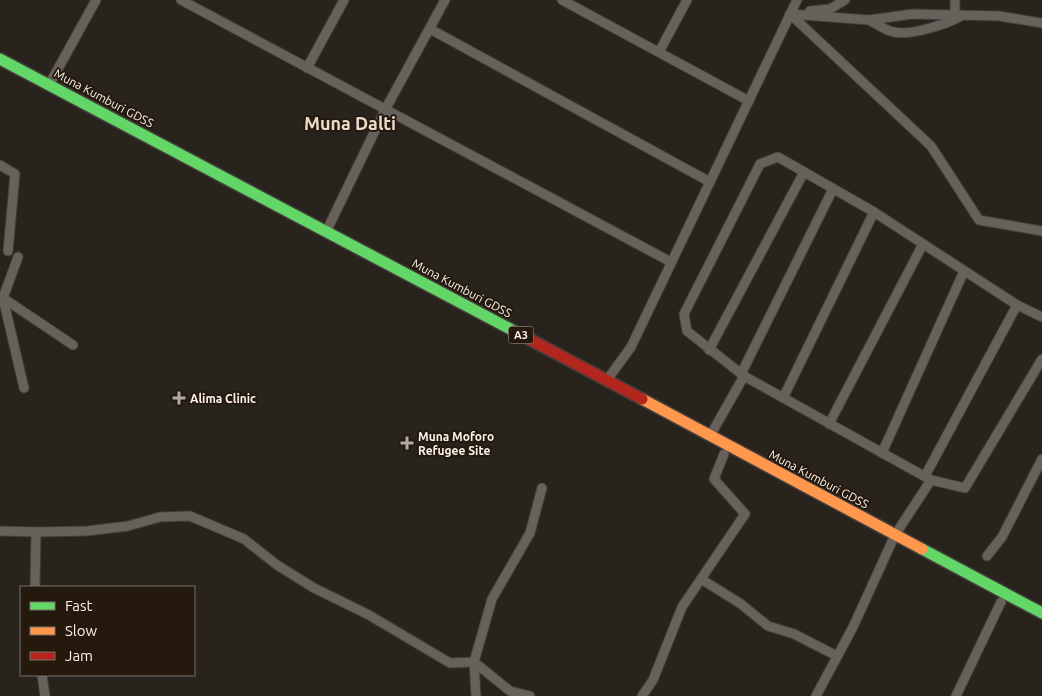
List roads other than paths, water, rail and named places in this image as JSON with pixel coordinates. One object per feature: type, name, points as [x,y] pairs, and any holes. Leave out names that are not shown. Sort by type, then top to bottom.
[{"type":"highway","name":"Muna Kumburi GDSS","points":[[0,59],[607,380],[710,436],[1042,624]]},
{"type":"highway","name":"Muna Kumburi GDSS","points":[[0,70],[724,454],[1042,614]]},
{"type":"street","points":[[49,85],[96,0]]},
{"type":"street","points":[[181,0],[672,262]]},
{"type":"street","points":[[307,68],[344,0]]},
{"type":"street","points":[[326,232],[385,110],[445,0]]},
{"type":"street","points":[[562,0],[574,3],[658,52],[749,101]]},
{"type":"street","points":[[658,52],[687,0]]},
{"type":"street","points":[[607,380],[631,346],[797,0]]},
{"type":"street","points":[[790,14],[830,9],[844,0]]},
{"type":"street","points":[[956,0],[959,15]]},
{"type":"street","points":[[790,14],[869,20],[913,14],[999,16],[1042,23]]},
{"type":"street","points":[[790,14],[931,146],[979,220],[1042,231]]},
{"type":"street","points":[[869,20],[894,32],[910,32],[950,22],[959,15]]},
{"type":"street","points":[[430,29],[710,182]]},
{"type":"street","points":[[1042,317],[1017,305],[874,212],[778,157],[760,164],[684,314],[687,331],[742,375],[928,478],[965,488],[1042,359]]},
{"type":"street","points":[[0,165],[15,174],[4,249],[20,258],[1,301],[24,388]]},
{"type":"street","points":[[709,350],[804,172]]},
{"type":"street","points":[[710,436],[833,189]]},
{"type":"street","points":[[783,398],[874,212]]},
{"type":"street","points":[[829,424],[923,244]]},
{"type":"street","points":[[882,453],[964,270]]},
{"type":"street","points":[[1,301],[73,345]]},
{"type":"street","points":[[816,696],[853,627],[893,539],[928,478],[1017,305]]},
{"type":"street","points":[[642,696],[653,680],[682,607],[745,514],[714,479],[724,454]]},
{"type":"street","points":[[987,556],[1002,537],[1041,464]]},
{"type":"street","points":[[476,696],[474,662],[492,599],[530,533],[542,488]]},
{"type":"street","points":[[0,531],[87,531],[128,526],[160,517],[190,516],[244,539],[277,565],[314,588],[369,615],[450,663],[474,662],[510,691],[530,696]]},
{"type":"street","points":[[36,532],[36,586]]},
{"type":"street","points":[[701,578],[740,604],[768,626],[794,634],[837,656]]},
{"type":"street","points":[[956,696],[1001,602]]},
{"type":"street","points":[[42,676],[45,696]]},
{"type":"place","name":"Alima Clinic","points":[[179,398]]},
{"type":"place","name":"Muna Moforo Refugee Site","points":[[407,443]]},
{"type":"district","name":"Muna Dalti","points":[[350,123]]}]
